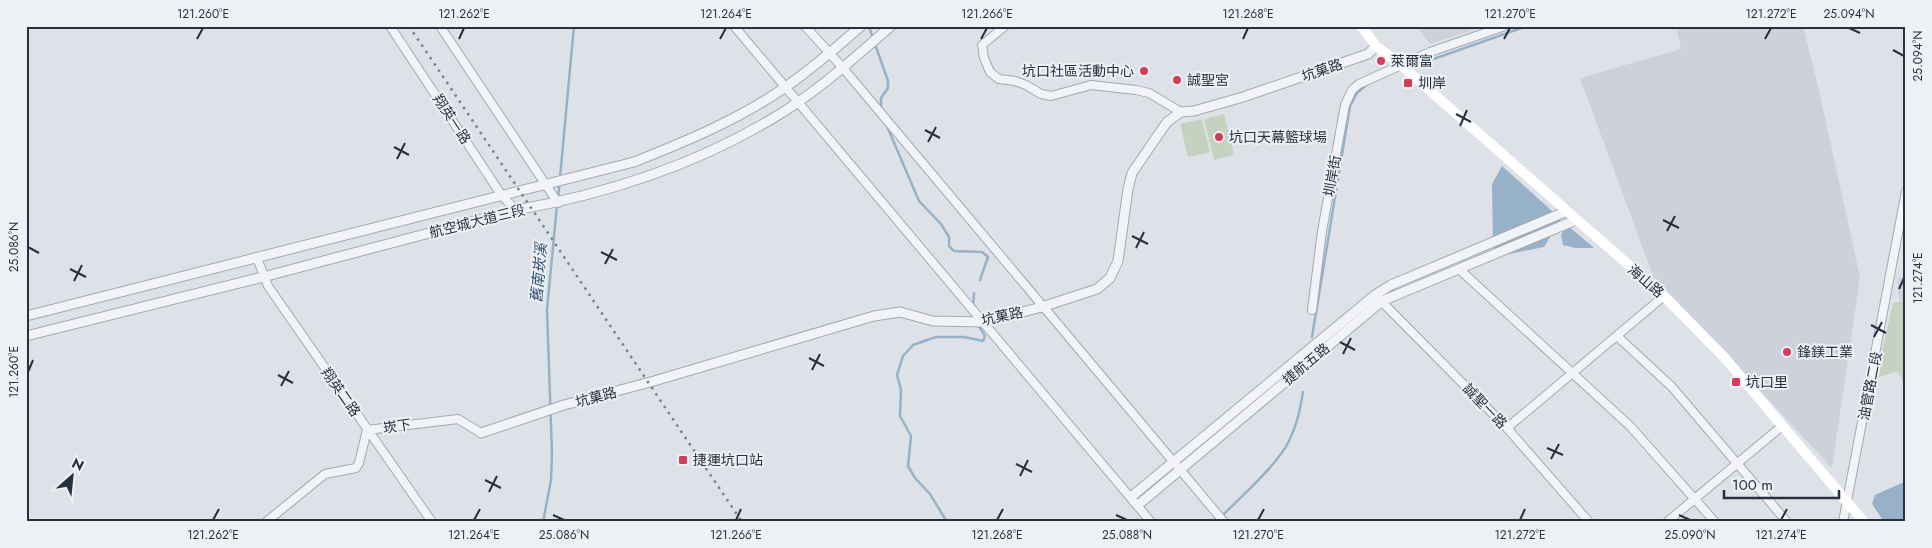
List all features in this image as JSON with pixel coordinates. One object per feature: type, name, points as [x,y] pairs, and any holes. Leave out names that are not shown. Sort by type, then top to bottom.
[{"type":"main road","name":"海山路","points":[[1361,26],[1376,46],[1402,66],[1664,296],[1724,357],[1864,522]]},
{"type":"street","name":"翔英一路","points":[[390,26],[502,196],[516,210]]},
{"type":"street","points":[[440,26],[558,203]]},
{"type":"street","points":[[734,26],[1152,522]]},
{"type":"street","points":[[805,26],[1224,522]]},
{"type":"street","name":"航空城大道三段","points":[[26,316],[546,186],[634,162],[727,122],[786,87],[861,26]]},
{"type":"street","name":"航空城大道三段","points":[[26,336],[263,277],[516,210],[558,203],[608,189],[691,160],[736,139],[775,117],[842,68],[891,26]]},
{"type":"street","points":[[1005,26],[982,45],[984,58],[990,72],[999,78],[1015,81],[1041,94],[1051,96],[1091,85],[1136,90],[1156,97],[1181,112]]},
{"type":"street","name":"圳岸街","points":[[1312,310],[1322,231],[1344,105],[1352,90],[1359,84],[1430,52],[1505,26]]},
{"type":"street","name":"坑菓路","points":[[481,433],[564,405],[782,344],[874,316],[900,312],[933,321],[984,322],[1042,307],[1097,289],[1110,278],[1121,250],[1132,172],[1167,122],[1181,112],[1194,111],[1243,97],[1368,54],[1376,46]]},
{"type":"street","name":"油管路二段","points":[[1843,522],[1906,191]]},
{"type":"street","name":"捷航五路","points":[[1138,505],[1180,471],[1379,298],[1390,285],[1567,211]]},
{"type":"street","name":"捷航五路","points":[[1131,497],[1379,298],[1459,269],[1576,220]]},
{"type":"street","name":"翔英二路","points":[[257,258],[263,277],[432,522]]},
{"type":"street","points":[[1459,269],[1572,375],[1630,426],[1715,522]]},
{"type":"street","points":[[1507,428],[1618,337],[1664,296]]},
{"type":"street","name":"誠聖一路","points":[[1379,298],[1507,428],[1589,522]]},
{"type":"street","points":[[1618,337],[1672,387],[1787,522]]},
{"type":"street","name":"崁下","points":[[266,522],[325,474],[356,468],[367,430],[458,419],[481,433]]},
{"type":"street","points":[[1667,522],[1782,426]]},
{"type":"shaded area","points":[[1416,26],[1485,26],[1430,44]]},
{"type":"shaded area","points":[[1676,26],[1803,26],[1860,277],[1832,468],[1653,276],[1580,78],[1681,49]]},
{"type":"shaded area","points":[[1906,274],[1906,300],[1899,300],[1897,279]]},
{"type":"green space","name":"坑口天幕籃球場","points":[[1224,114],[1234,155],[1214,160],[1204,119]]},
{"type":"green space","points":[[1202,119],[1210,152],[1188,157],[1180,124]]},
{"type":"green space","points":[[1906,300],[1906,390],[1898,371],[1876,378],[1893,303]]},
{"type":"water","points":[[1502,166],[1561,219],[1544,247],[1504,255],[1497,254],[1493,248],[1492,184]]},
{"type":"water","points":[[1567,225],[1594,248],[1575,248],[1563,245],[1561,235]]},
{"type":"water","points":[[1906,481],[1906,522],[1884,522],[1872,504],[1875,495]]},
{"type":"waterway","name":"舊南崁溪","points":[[558,199],[574,26]]},
{"type":"waterway","points":[[869,26],[873,39]]},
{"type":"waterway","points":[[1408,68],[1527,26]]},
{"type":"waterway","points":[[875,44],[888,81],[888,88],[881,98],[881,109]]},
{"type":"waterway","points":[[1312,337],[1350,106],[1357,93],[1370,82]]},
{"type":"waterway","points":[[886,124],[919,201],[941,224],[949,237],[949,246],[954,251],[982,252],[988,257],[980,280]]},
{"type":"waterway","name":"舊南崁溪","points":[[543,522],[551,480],[552,455],[547,310],[557,205]]},
{"type":"waterway","points":[[973,306],[974,293]]},
{"type":"waterway","points":[[947,522],[930,494],[915,478],[908,466],[911,436],[900,416],[901,390],[897,375],[903,356],[913,345],[936,337],[964,337],[983,341],[985,336],[978,325]]},
{"type":"waterway","points":[[1216,522],[1266,472],[1283,451],[1296,423],[1303,392]]},
{"type":"railway","points":[[409,26],[742,522]]},
{"type":"place","name":"萊爾富","points":[[1381,61]]},
{"type":"place","name":"坑口社區活動中心","points":[[1144,71]]},
{"type":"place","name":"誠聖宮","points":[[1177,80]]},
{"type":"place","name":"圳岸","points":[[1408,83]]},
{"type":"place","name":"坑口天幕籃球場","points":[[1219,137]]},
{"type":"place","name":"鋒鎂工業","points":[[1787,352]]},
{"type":"place","name":"坑口里","points":[[1736,382]]},
{"type":"place","name":"捷運坑口站","points":[[683,460]]}]
